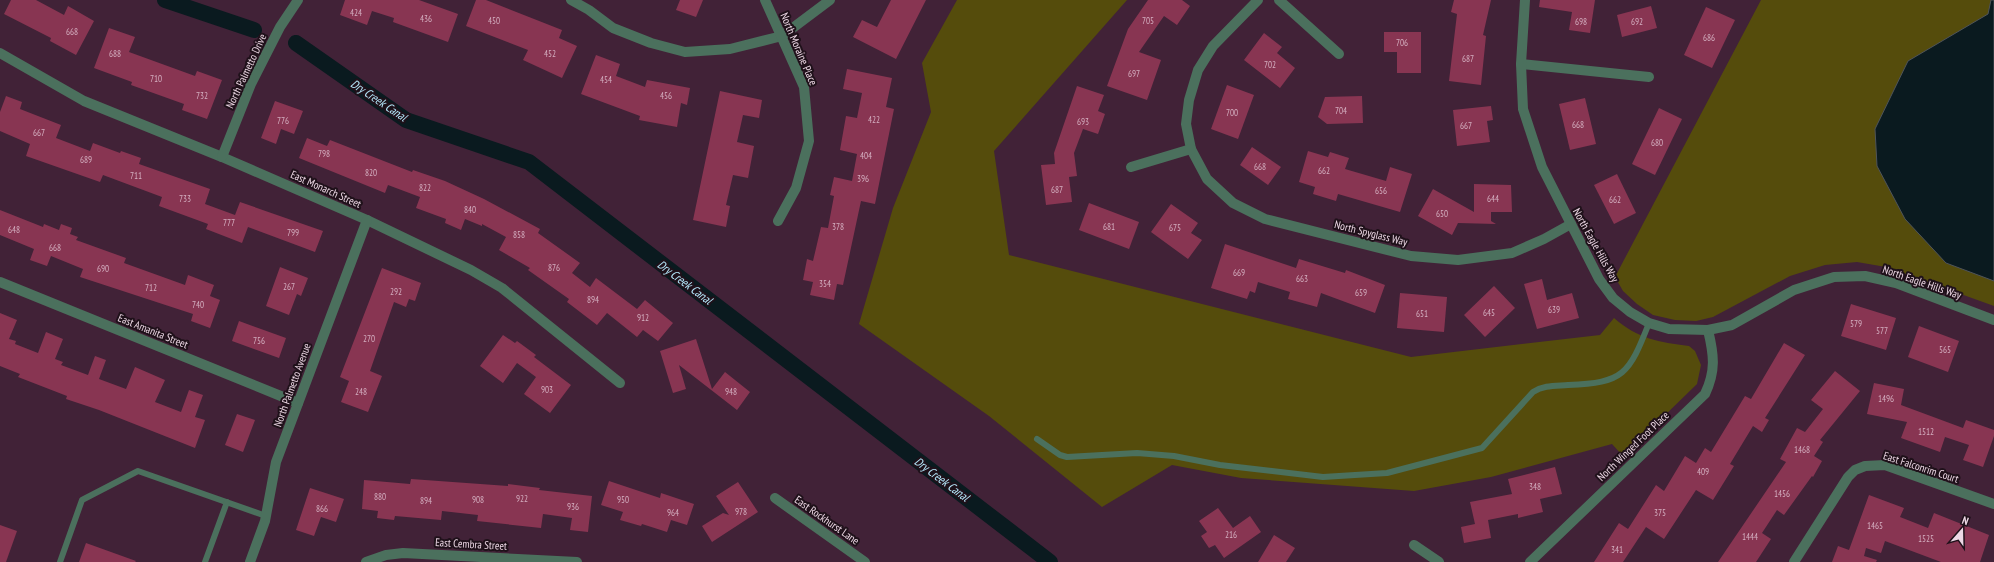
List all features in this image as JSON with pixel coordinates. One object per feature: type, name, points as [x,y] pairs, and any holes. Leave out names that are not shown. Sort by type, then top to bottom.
[{"type":"street","name":"North Palmetto Drive","points":[[222,156],[251,84],[280,27],[298,0]]},
{"type":"street","points":[[571,0],[589,10],[613,28],[651,43],[685,52],[730,49],[782,36],[830,0]]},
{"type":"street","name":"North Moraine Place","points":[[765,0],[804,87],[809,141],[796,188],[778,221]]},
{"type":"street","name":"North Spyglass Way","points":[[1258,0],[1213,46],[1198,70],[1189,100],[1186,124],[1191,149],[1207,179],[1233,203],[1265,219],[1411,256],[1458,260],[1512,253],[1544,239],[1571,224]]},
{"type":"street","points":[[1279,0],[1339,54]]},
{"type":"street","name":"North Eagle Hills Way","points":[[1525,0],[1521,64],[1523,109],[1542,167],[1599,279],[1613,298],[1630,312],[1649,323],[1669,329],[1708,330],[1732,325],[1794,290],[1834,277],[1864,276],[1896,283],[1994,320]]},
{"type":"street","name":"East Monarch Street","points":[[0,53],[84,101],[222,156],[367,220],[487,278],[620,383]]},
{"type":"street","points":[[1521,64],[1649,77]]},
{"type":"street","points":[[1131,167],[1191,149]]},
{"type":"street","name":"North Palmetto Avenue","points":[[250,562],[266,516],[276,462],[367,220]]},
{"type":"street","name":"East Amanita Street","points":[[0,282],[298,403]]},
{"type":"street","name":"North Winged Foot Place","points":[[1530,562],[1705,394],[1711,380],[1713,366],[1713,350],[1708,330]]},
{"type":"street","name":"East Falconrim Court","points":[[1794,562],[1848,477],[1856,470],[1865,466],[1885,465],[1994,504]]},
{"type":"street","name":"East Rockhurst Lane","points":[[775,498],[852,558],[865,562]]},
{"type":"street","points":[[1414,545],[1439,562]]},
{"type":"street","name":"East Cembra Street","points":[[366,562],[386,555],[404,552],[577,562]]},
{"type":"lane","points":[[1037,439],[1060,455],[1067,457],[1137,453],[1174,456],[1220,465],[1323,477],[1387,473],[1482,448],[1533,392],[1539,389],[1547,386],[1595,384],[1618,376],[1634,358],[1649,323]]},
{"type":"lane","points":[[60,562],[82,500],[138,471],[266,516]]},
{"type":"lane","points":[[205,562],[227,502]]},
{"type":"shaded area","points":[[957,0],[1127,0],[994,151],[1009,255],[1411,357],[1600,335],[1614,318],[1640,335],[1658,341],[1689,346],[1695,351],[1701,365],[1697,384],[1623,456],[1612,444],[1491,477],[1414,491],[1241,478],[1172,465],[1102,507],[989,416],[859,324],[893,208],[931,112],[922,63]]},
{"type":"shaded area","points":[[1761,0],[1994,0],[1994,306],[1886,267],[1857,262],[1825,265],[1790,276],[1713,317],[1696,321],[1675,320],[1653,315],[1637,304],[1623,291],[1615,277]]},
{"type":"shaded area","points":[[1991,0],[1994,0],[1994,281],[1946,263],[1905,219],[1877,166],[1875,129],[1908,61],[1988,14]]},
{"type":"building","points":[[11,0],[36,0],[64,15],[68,6],[94,21],[76,55],[50,41],[51,38],[4,14]]},
{"type":"building","points":[[345,0],[419,0],[458,14],[448,42],[393,22],[394,18],[372,11],[367,25],[340,15]]},
{"type":"building","points":[[476,0],[486,0],[562,30],[559,38],[577,46],[562,78],[523,60],[528,50],[466,26]]},
{"type":"building","points":[[680,0],[703,0],[696,17],[676,10]]},
{"type":"building","points":[[891,0],[926,0],[896,59],[853,37],[862,20],[877,27]]},
{"type":"building","points":[[1148,0],[1182,0],[1190,6],[1177,25],[1164,16],[1139,52],[1161,60],[1147,100],[1107,86],[1128,29]]},
{"type":"building","points":[[1454,0],[1491,0],[1483,35],[1486,36],[1481,85],[1449,81],[1457,14],[1451,12]]},
{"type":"building","points":[[1540,0],[1595,0],[1590,33],[1569,30],[1572,12],[1539,7]]},
{"type":"building","points":[[1651,6],[1657,28],[1622,37],[1617,15]]},
{"type":"building","points":[[1706,7],[1735,20],[1712,68],[1684,55]]},
{"type":"building","points":[[109,28],[135,37],[129,52],[195,76],[197,71],[222,80],[207,119],[182,110],[184,104],[131,85],[132,82],[94,68]]},
{"type":"building","points":[[1384,32],[1421,32],[1421,73],[1397,73],[1397,52],[1384,52]]},
{"type":"building","points":[[1264,33],[1282,47],[1277,53],[1295,68],[1280,88],[1244,60]]},
{"type":"building","points":[[596,55],[620,64],[616,76],[645,87],[647,80],[690,88],[687,105],[681,103],[677,127],[639,120],[640,116],[581,94]]},
{"type":"building","points":[[847,69],[892,78],[886,107],[894,109],[875,204],[861,201],[843,285],[837,284],[834,300],[810,295],[813,282],[803,280],[807,259],[813,261],[821,227],[828,228],[834,196],[830,195],[834,177],[852,181],[857,154],[840,150],[846,116],[857,118],[862,93],[843,89]]},
{"type":"building","points":[[1227,85],[1254,95],[1238,139],[1211,129]]},
{"type":"building","points":[[1077,86],[1104,95],[1098,111],[1105,114],[1098,134],[1083,129],[1074,153],[1077,176],[1069,177],[1072,202],[1046,205],[1041,165],[1055,164],[1054,153]]},
{"type":"building","points":[[720,91],[762,100],[759,118],[743,115],[737,142],[754,146],[748,178],[733,175],[726,205],[730,206],[726,227],[693,220]]},
{"type":"building","points":[[6,96],[22,102],[20,109],[61,125],[56,138],[90,151],[93,143],[120,153],[121,151],[141,158],[139,164],[210,189],[205,204],[235,215],[240,202],[323,231],[315,252],[248,227],[242,243],[206,229],[208,224],[159,206],[162,197],[103,175],[100,182],[26,156],[30,144],[0,131],[0,112]]},
{"type":"building","points":[[1362,96],[1363,123],[1327,124],[1318,117],[1325,97]]},
{"type":"building","points":[[1585,98],[1596,144],[1570,150],[1559,104]]},
{"type":"building","points":[[275,101],[303,111],[294,134],[281,129],[276,144],[261,138]]},
{"type":"building","points":[[1491,106],[1493,120],[1487,121],[1490,142],[1457,146],[1453,110]]},
{"type":"building","points":[[1659,108],[1682,119],[1655,175],[1632,164]]},
{"type":"building","points":[[307,138],[327,146],[330,140],[412,172],[413,170],[445,181],[484,199],[540,229],[538,233],[580,263],[572,273],[590,287],[596,278],[637,309],[645,300],[673,323],[658,341],[643,330],[637,337],[607,313],[597,325],[567,302],[569,299],[528,270],[530,268],[499,250],[506,237],[482,224],[482,226],[465,219],[461,230],[445,223],[446,219],[416,208],[420,197],[388,185],[385,193],[299,158]]},
{"type":"building","points":[[1252,147],[1281,167],[1268,185],[1240,165]]},
{"type":"building","points":[[1308,151],[1328,157],[1330,152],[1349,158],[1345,169],[1386,181],[1390,167],[1412,174],[1400,212],[1338,194],[1336,201],[1313,194],[1315,187],[1299,182]]},
{"type":"building","points":[[1617,174],[1636,213],[1614,224],[1594,185]]},
{"type":"building","points":[[1474,184],[1511,185],[1512,212],[1491,212],[1491,221],[1496,224],[1458,223],[1452,235],[1418,216],[1433,189],[1474,212]]},
{"type":"building","points":[[1089,203],[1139,222],[1129,249],[1079,230]]},
{"type":"building","points":[[1171,204],[1198,223],[1191,233],[1202,240],[1188,259],[1151,232]]},
{"type":"building","points":[[0,210],[43,227],[44,224],[59,230],[61,224],[72,228],[70,234],[78,237],[76,240],[126,258],[124,263],[185,285],[188,275],[214,285],[210,296],[220,300],[210,328],[191,321],[193,314],[80,277],[83,269],[51,256],[47,266],[30,260],[34,249],[0,235]]},
{"type":"building","points":[[1225,244],[1296,268],[1299,259],[1345,273],[1346,270],[1385,285],[1375,313],[1321,293],[1317,307],[1288,299],[1290,292],[1258,282],[1255,293],[1250,291],[1247,299],[1211,288]]},
{"type":"building","points":[[280,267],[308,278],[301,296],[297,294],[289,315],[266,306]]},
{"type":"building","points":[[382,268],[421,283],[415,301],[409,299],[406,307],[394,302],[370,371],[382,376],[368,412],[341,402],[349,381],[340,377]]},
{"type":"building","points":[[1542,279],[1547,300],[1572,293],[1579,318],[1537,329],[1524,284]]},
{"type":"building","points":[[1494,286],[1515,308],[1485,337],[1464,315]]},
{"type":"building","points":[[1400,293],[1447,297],[1444,332],[1397,328]]},
{"type":"building","points":[[1851,304],[1896,318],[1886,350],[1841,336]]},
{"type":"building","points":[[0,313],[17,320],[9,339],[16,341],[15,344],[38,353],[46,332],[63,339],[55,359],[63,362],[61,365],[88,375],[95,356],[106,360],[99,379],[126,389],[135,367],[165,380],[155,402],[181,412],[189,390],[203,395],[195,417],[205,420],[195,448],[99,410],[66,399],[67,396],[18,377],[20,374],[0,366]]},
{"type":"building","points":[[239,321],[286,338],[279,358],[232,341]]},
{"type":"building","points":[[1919,326],[1959,341],[1948,372],[1908,357]]},
{"type":"building","points":[[503,335],[515,343],[517,341],[536,355],[534,357],[571,385],[550,413],[524,394],[536,377],[517,363],[503,383],[480,366]]},
{"type":"building","points":[[696,339],[712,389],[725,372],[750,392],[737,410],[679,365],[686,389],[673,393],[660,351]]},
{"type":"building","points":[[1784,343],[1805,355],[1765,418],[1769,420],[1762,432],[1753,426],[1730,464],[1734,466],[1713,500],[1696,490],[1664,539],[1646,527],[1623,562],[1594,562],[1619,523],[1628,529],[1656,485],[1664,491],[1685,456],[1696,463],[1705,448],[1711,452],[1745,396],[1751,399]]},
{"type":"building","points":[[1835,371],[1860,391],[1820,440],[1823,442],[1814,456],[1822,461],[1813,477],[1812,476],[1784,515],[1777,510],[1762,533],[1771,539],[1756,562],[1718,562],[1786,462],[1780,459],[1797,428],[1805,432],[1823,409],[1811,400]]},
{"type":"building","points":[[1874,383],[1904,389],[1901,405],[1963,428],[1966,420],[1994,430],[1994,436],[1983,467],[1963,460],[1969,445],[1945,437],[1940,452],[1901,438],[1907,422],[1867,414]]},
{"type":"building","points":[[237,414],[255,420],[243,452],[225,445]]},
{"type":"building","points":[[1555,467],[1562,494],[1540,499],[1543,512],[1518,518],[1518,514],[1488,520],[1491,538],[1464,543],[1461,527],[1475,524],[1470,502],[1512,494],[1508,479]]},
{"type":"building","points":[[411,479],[508,486],[508,484],[540,488],[539,490],[592,496],[588,532],[570,530],[572,518],[543,514],[541,528],[477,521],[478,515],[442,511],[441,520],[395,516],[394,520],[377,518],[378,511],[362,509],[364,480],[410,484]]},
{"type":"building","points":[[609,481],[660,498],[661,493],[694,504],[687,525],[671,520],[667,532],[642,524],[641,526],[620,520],[623,512],[601,505]]},
{"type":"building","points":[[738,482],[758,512],[712,542],[702,526],[723,513],[729,515],[716,496]]},
{"type":"building","points":[[310,488],[344,499],[336,522],[321,517],[314,536],[296,530]]},
{"type":"building","points":[[1869,495],[1904,508],[1900,517],[1928,528],[1934,513],[1989,535],[1980,562],[1941,562],[1885,541],[1881,553],[1866,548],[1864,556],[1877,560],[1876,562],[1832,562],[1838,546],[1849,550]]},
{"type":"building","points":[[1218,508],[1233,528],[1250,516],[1261,532],[1224,558],[1215,545],[1209,548],[1201,536],[1207,532],[1199,521]]},
{"type":"building","points":[[0,525],[17,531],[6,562],[0,562]]},
{"type":"building","points":[[1274,535],[1295,548],[1286,562],[1258,562]]},
{"type":"building","points":[[86,543],[136,561],[79,562]]},
{"type":"waterway","name":"Dry Creek Canal","points":[[165,0],[254,30]]},
{"type":"waterway","name":"Dry Creek Canal","points":[[296,43],[406,120],[529,162],[1050,562]]}]
